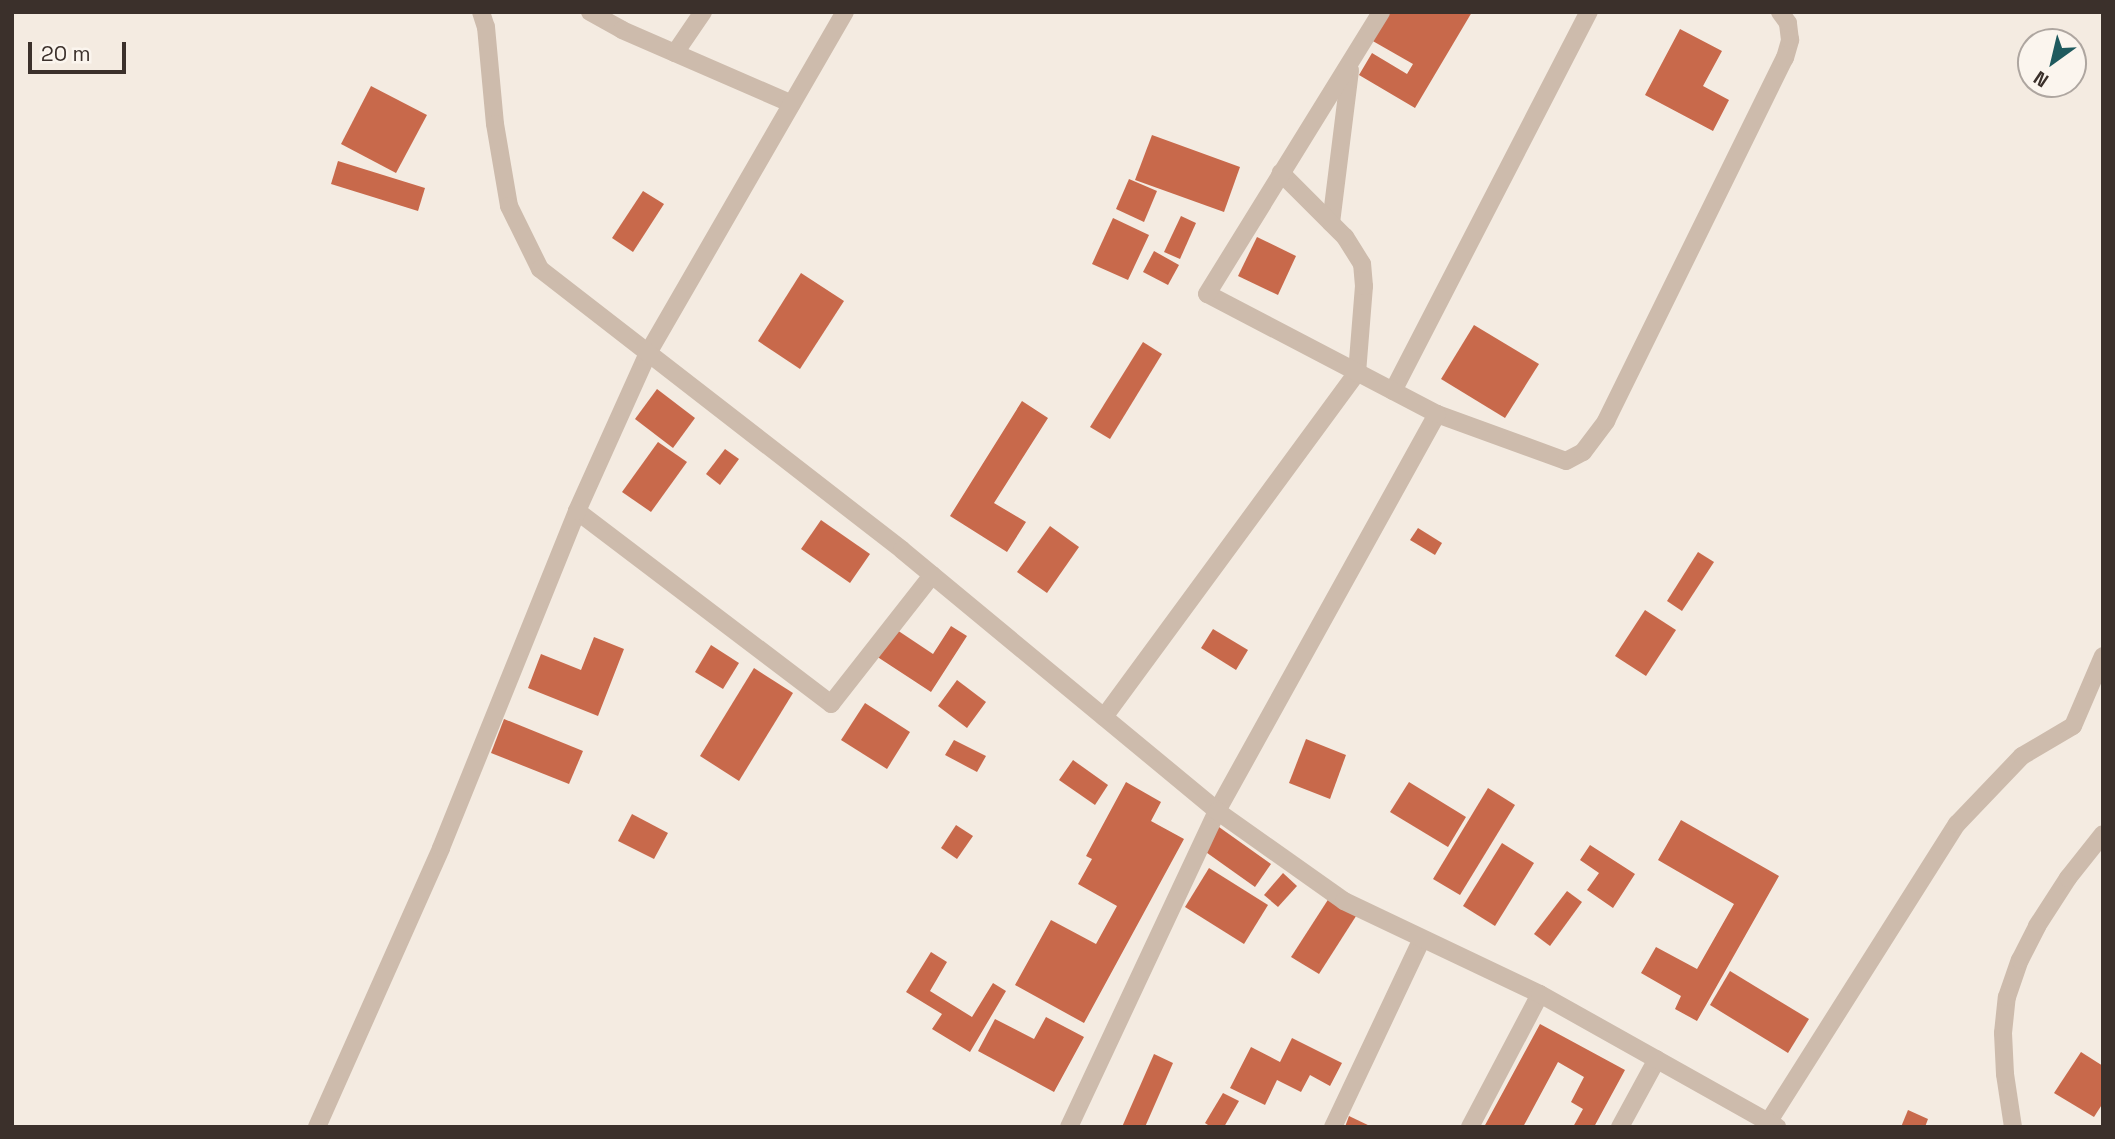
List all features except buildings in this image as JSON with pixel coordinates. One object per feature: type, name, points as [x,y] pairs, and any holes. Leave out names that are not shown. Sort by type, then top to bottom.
[{"type":"street","points":[[481,12],[486,27],[495,124],[509,206],[540,269],[932,575],[1217,811],[1344,901],[1540,994],[1773,1124],[1957,824],[2022,756],[2073,726],[2103,656]]},
{"type":"street","points":[[590,12],[792,104]]},
{"type":"street","points":[[675,53],[704,12]]},
{"type":"street","points":[[317,1127],[441,848],[577,511],[648,353],[845,12]]},
{"type":"street","points":[[1381,12],[1207,294],[1437,414],[1566,461],[1583,452],[1606,421],[1786,58],[1790,40],[1788,23],[1780,12]]},
{"type":"street","points":[[1392,391],[1589,12]]},
{"type":"street","points":[[1331,223],[1351,63]]},
{"type":"street","points":[[1104,717],[1356,373],[1364,286],[1362,264],[1357,252],[1281,173]]},
{"type":"street","points":[[1069,1127],[1217,811],[1437,414]]},
{"type":"street","points":[[577,511],[831,704],[932,575]]},
{"type":"street","points":[[2014,1127],[2005,1074],[2003,1033],[2007,997],[2020,960],[2037,926],[2068,878],[2103,834]]},
{"type":"street","points":[[1333,1127],[1422,939]]},
{"type":"street","points":[[1470,1127],[1540,994]]},
{"type":"street","points":[[1620,1127],[1657,1059]]}]
